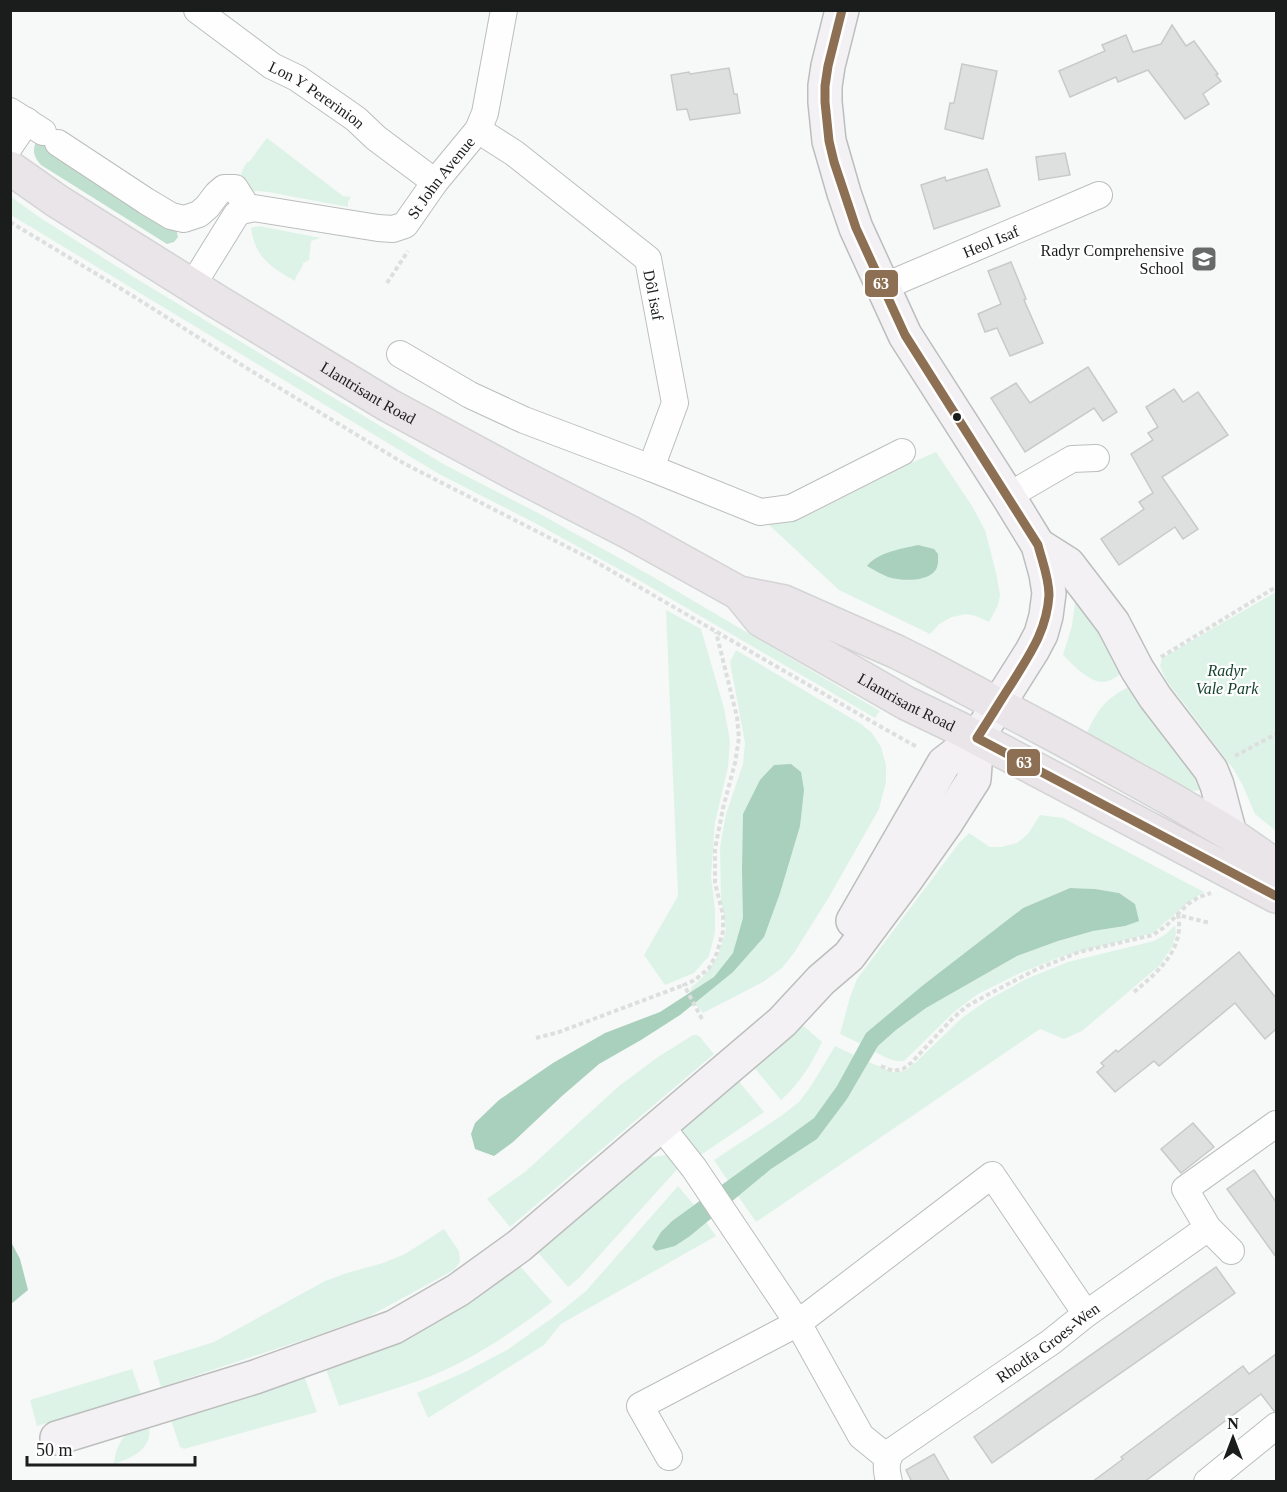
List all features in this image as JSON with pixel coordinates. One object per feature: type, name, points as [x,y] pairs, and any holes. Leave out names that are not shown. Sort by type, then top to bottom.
[{"type":"main road","name":"Llantrisant Road","points":[[10,168],[57,201],[192,286],[388,405],[629,532],[739,593],[784,602],[897,652],[1169,798],[1230,834],[1276,866]]},
{"type":"main road","name":"Llantrisant Road","points":[[739,593],[761,620],[906,703],[977,738],[1276,896]]},
{"type":"street","name":"Lon Y Pererinion","points":[[197,10],[272,66],[297,78],[356,119],[376,138],[435,182]]},
{"type":"street","name":"St John Avenue","points":[[248,209],[254,208],[378,228],[393,229],[405,225],[435,182],[478,130],[485,113],[504,10]]},
{"type":"street","points":[[57,1438],[255,1377],[394,1327],[458,1290],[519,1246],[782,1022],[821,980],[944,762],[977,738],[1032,651],[1046,616],[1049,593],[1038,545],[905,335],[856,228],[840,183],[829,141],[825,86],[842,10]]},
{"type":"street","points":[[10,146],[35,127],[146,201],[171,216],[184,219],[199,214],[224,188],[235,188],[248,209],[236,215],[192,286]]},
{"type":"street","name":"Dôl isaf","points":[[478,130],[514,153],[648,259],[675,404],[651,468]]},
{"type":"street","name":"Heol Isaf","points":[[883,287],[1099,195]]},
{"type":"street","points":[[400,354],[470,395],[524,420],[760,512],[791,508],[902,452]]},
{"type":"street","points":[[1008,496],[1072,459],[1096,458]]},
{"type":"street","points":[[1038,545],[1068,564],[1085,586],[1113,623],[1137,669],[1155,697],[1211,770],[1230,834]]},
{"type":"street","points":[[660,1125],[694,1168],[798,1323],[861,1436],[889,1470]]},
{"type":"street","points":[[1231,1251],[1208,1228],[1185,1189],[1276,1125]]},
{"type":"street","points":[[669,1457],[640,1406],[798,1323],[992,1175],[1086,1314]]},
{"type":"street","name":"Rhodfa Groes-Wen","points":[[889,1470],[892,1451],[1051,1342],[1086,1314],[1208,1228]]},
{"type":"street","points":[[1207,1482],[1276,1426]]},
{"type":"path","points":[[10,222],[405,464],[590,558],[917,747]]},
{"type":"path","points":[[387,283],[408,251]]},
{"type":"path","points":[[1155,660],[1276,586]]},
{"type":"path","points":[[536,1038],[560,1032],[695,980],[709,968],[717,953],[723,931],[723,915],[715,883],[715,849],[739,738],[737,717],[716,631]]},
{"type":"path","points":[[1229,759],[1276,734]]},
{"type":"path","points":[[881,1066],[893,1071],[903,1069],[967,1006],[1078,952],[1154,935],[1167,926],[1188,904],[1216,891]]},
{"type":"path","points":[[1178,915],[1210,923]]},
{"type":"path","points":[[1134,992],[1152,977],[1175,948],[1180,925],[1178,915]]},
{"type":"path","points":[[684,985],[702,1019]]},
{"type":"green space","points":[[267,138],[343,196],[351,197],[348,207],[268,192],[247,192],[242,180],[242,171]]},
{"type":"green space","points":[[10,196],[132,276],[445,465],[648,574],[880,711],[875,718],[642,582],[535,523],[439,474],[11,215]]},
{"type":"green space","points":[[259,226],[321,238],[311,241],[309,260],[303,263],[295,281],[272,266],[260,254],[251,228]]},
{"type":"green space","points":[[936,452],[985,530],[1000,595],[998,605],[989,622],[966,614],[952,617],[939,624],[930,634],[839,590],[766,522],[784,519]]},
{"type":"green space","name":"Radyr Vale Park","points":[[1276,592],[1276,831],[1255,814],[1234,770],[1166,680],[1160,666],[1162,658]]},
{"type":"green space","points":[[1078,597],[1124,672],[1108,681],[1092,679],[1063,655]]},
{"type":"green space","points":[[666,610],[701,629],[724,708],[730,741],[728,767],[715,823],[711,876],[715,933],[709,956],[694,973],[665,985],[644,955],[678,896]]},
{"type":"green space","points":[[736,650],[861,724],[872,733],[881,747],[886,765],[886,782],[879,809],[794,953],[782,968],[763,982],[703,1013],[696,1005],[690,991],[718,956],[726,930],[721,900],[720,847],[726,814],[743,764],[745,743],[730,662]]},
{"type":"green space","points":[[1132,685],[1198,779],[1201,789],[1198,791],[1188,789],[1121,752],[1084,739],[1093,720],[1107,701]]},
{"type":"green space","points":[[1040,815],[1063,818],[1204,892],[1153,933],[1060,957],[978,994],[954,1012],[904,1061],[892,1060],[875,1052],[878,1046],[896,1030],[926,1008],[1017,956],[1093,931],[1125,926],[1119,893],[1070,888],[1023,908],[922,986],[866,1033],[861,1044],[840,1034],[857,979],[959,843],[969,833],[990,847],[1017,843],[1028,834]]},
{"type":"green space","points":[[1175,925],[1176,934],[1172,947],[1159,966],[1082,1031],[1064,1039],[1040,1029],[756,1222],[738,1196],[771,1169],[817,1139],[847,1099],[869,1062],[893,1072],[905,1071],[962,1018],[986,1001],[1026,979],[1068,962],[1154,941]]},
{"type":"green space","points":[[798,1021],[822,1042],[794,1088],[781,1100],[752,1065]]},
{"type":"green space","points":[[693,1035],[700,1037],[714,1054],[510,1227],[487,1199],[526,1171],[619,1086]]},
{"type":"green space","points":[[835,1046],[854,1055],[837,1087],[814,1118],[728,1181],[714,1160],[799,1102]]},
{"type":"green space","points":[[736,1078],[764,1112],[695,1159],[684,1138],[683,1124]]},
{"type":"green space","points":[[666,1155],[680,1166],[579,1278],[568,1287],[535,1249],[647,1158]]},
{"type":"green space","points":[[678,1186],[694,1205],[670,1223],[652,1247],[656,1251],[675,1246],[706,1222],[716,1236],[561,1324],[544,1345],[428,1418],[417,1393],[507,1350],[555,1316],[586,1291]]},
{"type":"green space","points":[[444,1229],[459,1251],[460,1262],[454,1270],[368,1317],[161,1387],[153,1361],[214,1342],[325,1281],[405,1254]]},
{"type":"green space","points":[[518,1264],[552,1302],[505,1336],[454,1366],[418,1381],[339,1406],[326,1369]]},
{"type":"green space","points":[[132,1369],[141,1394],[37,1426],[30,1400]]},
{"type":"green space","points":[[302,1377],[305,1378],[317,1412],[184,1449],[180,1447],[171,1420]]},
{"type":"green space","points":[[149,1427],[148,1441],[140,1452],[114,1464],[115,1455],[123,1439],[133,1431]]},
{"type":"shaded area","points":[[37,139],[176,228],[178,237],[174,242],[167,244],[41,165],[34,153]]},
{"type":"shaded area","points":[[918,545],[934,549],[938,554],[936,570],[924,578],[906,580],[893,578],[867,566],[883,554]]},
{"type":"shaded area","points":[[791,764],[801,772],[804,790],[800,826],[764,937],[733,972],[680,1015],[599,1064],[513,1142],[494,1156],[475,1149],[471,1134],[475,1123],[499,1100],[553,1063],[605,1033],[660,1012],[714,977],[733,953],[743,918],[743,814],[760,780],[774,765]]},
{"type":"shaded area","points":[[1070,888],[1119,893],[1135,904],[1139,921],[1058,941],[1017,956],[926,1008],[878,1046],[847,1099],[817,1139],[771,1169],[675,1246],[656,1251],[652,1247],[661,1232],[672,1221],[814,1118],[837,1086],[866,1033],[922,986],[1023,908]]},
{"type":"shaded area","points":[[11,1242],[20,1259],[28,1290],[11,1304]]},
{"type":"building","points":[[1172,25],[1186,46],[1194,41],[1218,74],[1216,75],[1221,81],[1203,94],[1209,104],[1185,119],[1148,70],[1118,82],[1116,77],[1070,97],[1059,71],[1105,51],[1102,45],[1126,35],[1133,52],[1161,44]]},
{"type":"building","points":[[962,64],[997,71],[983,139],[945,129],[950,103],[954,103]]},
{"type":"building","points":[[729,68],[740,113],[690,120],[687,109],[677,110],[671,75]]},
{"type":"building","points":[[1065,153],[1070,175],[1039,180],[1036,157]]},
{"type":"building","points":[[987,169],[1000,206],[934,229],[921,185],[945,177],[946,181]]},
{"type":"building","points":[[1011,262],[1026,299],[1024,300],[1043,343],[1010,356],[997,328],[985,332],[978,314],[1001,304],[988,271]]},
{"type":"building","points":[[1088,367],[1117,412],[1103,421],[1094,408],[1025,452],[991,398],[1016,383],[1030,403]]},
{"type":"building","points":[[1174,389],[1183,402],[1198,392],[1228,435],[1162,477],[1198,529],[1183,539],[1175,527],[1119,565],[1101,539],[1144,509],[1139,502],[1153,493],[1131,454],[1153,440],[1148,433],[1158,427],[1146,407]]},
{"type":"building","points":[[1239,952],[1276,998],[1276,1029],[1265,1039],[1235,1003],[1159,1066],[1154,1061],[1115,1092],[1097,1072],[1104,1066],[1101,1063],[1116,1050],[1118,1052]]},
{"type":"building","points":[[1193,1123],[1214,1147],[1181,1173],[1161,1149]]},
{"type":"building","points":[[1254,1170],[1276,1202],[1276,1257],[1227,1189]]},
{"type":"building","points":[[1216,1267],[1235,1293],[992,1463],[974,1437]]},
{"type":"building","points":[[1276,1354],[1276,1411],[1261,1394],[1144,1482],[1092,1482],[1123,1459],[1121,1457],[1243,1366],[1249,1374]]},
{"type":"building","points":[[934,1454],[950,1482],[912,1482],[906,1470]]},
{"type":"transit line","name":"63","points":[[842,10],[828,66],[825,102],[829,141],[834,162],[856,228],[905,335],[1038,545],[1048,582],[1048,608],[1037,641],[977,738],[1276,896]]},
{"type":"place","name":"Radyr Comprehensive School","points":[[1204,259]]}]
